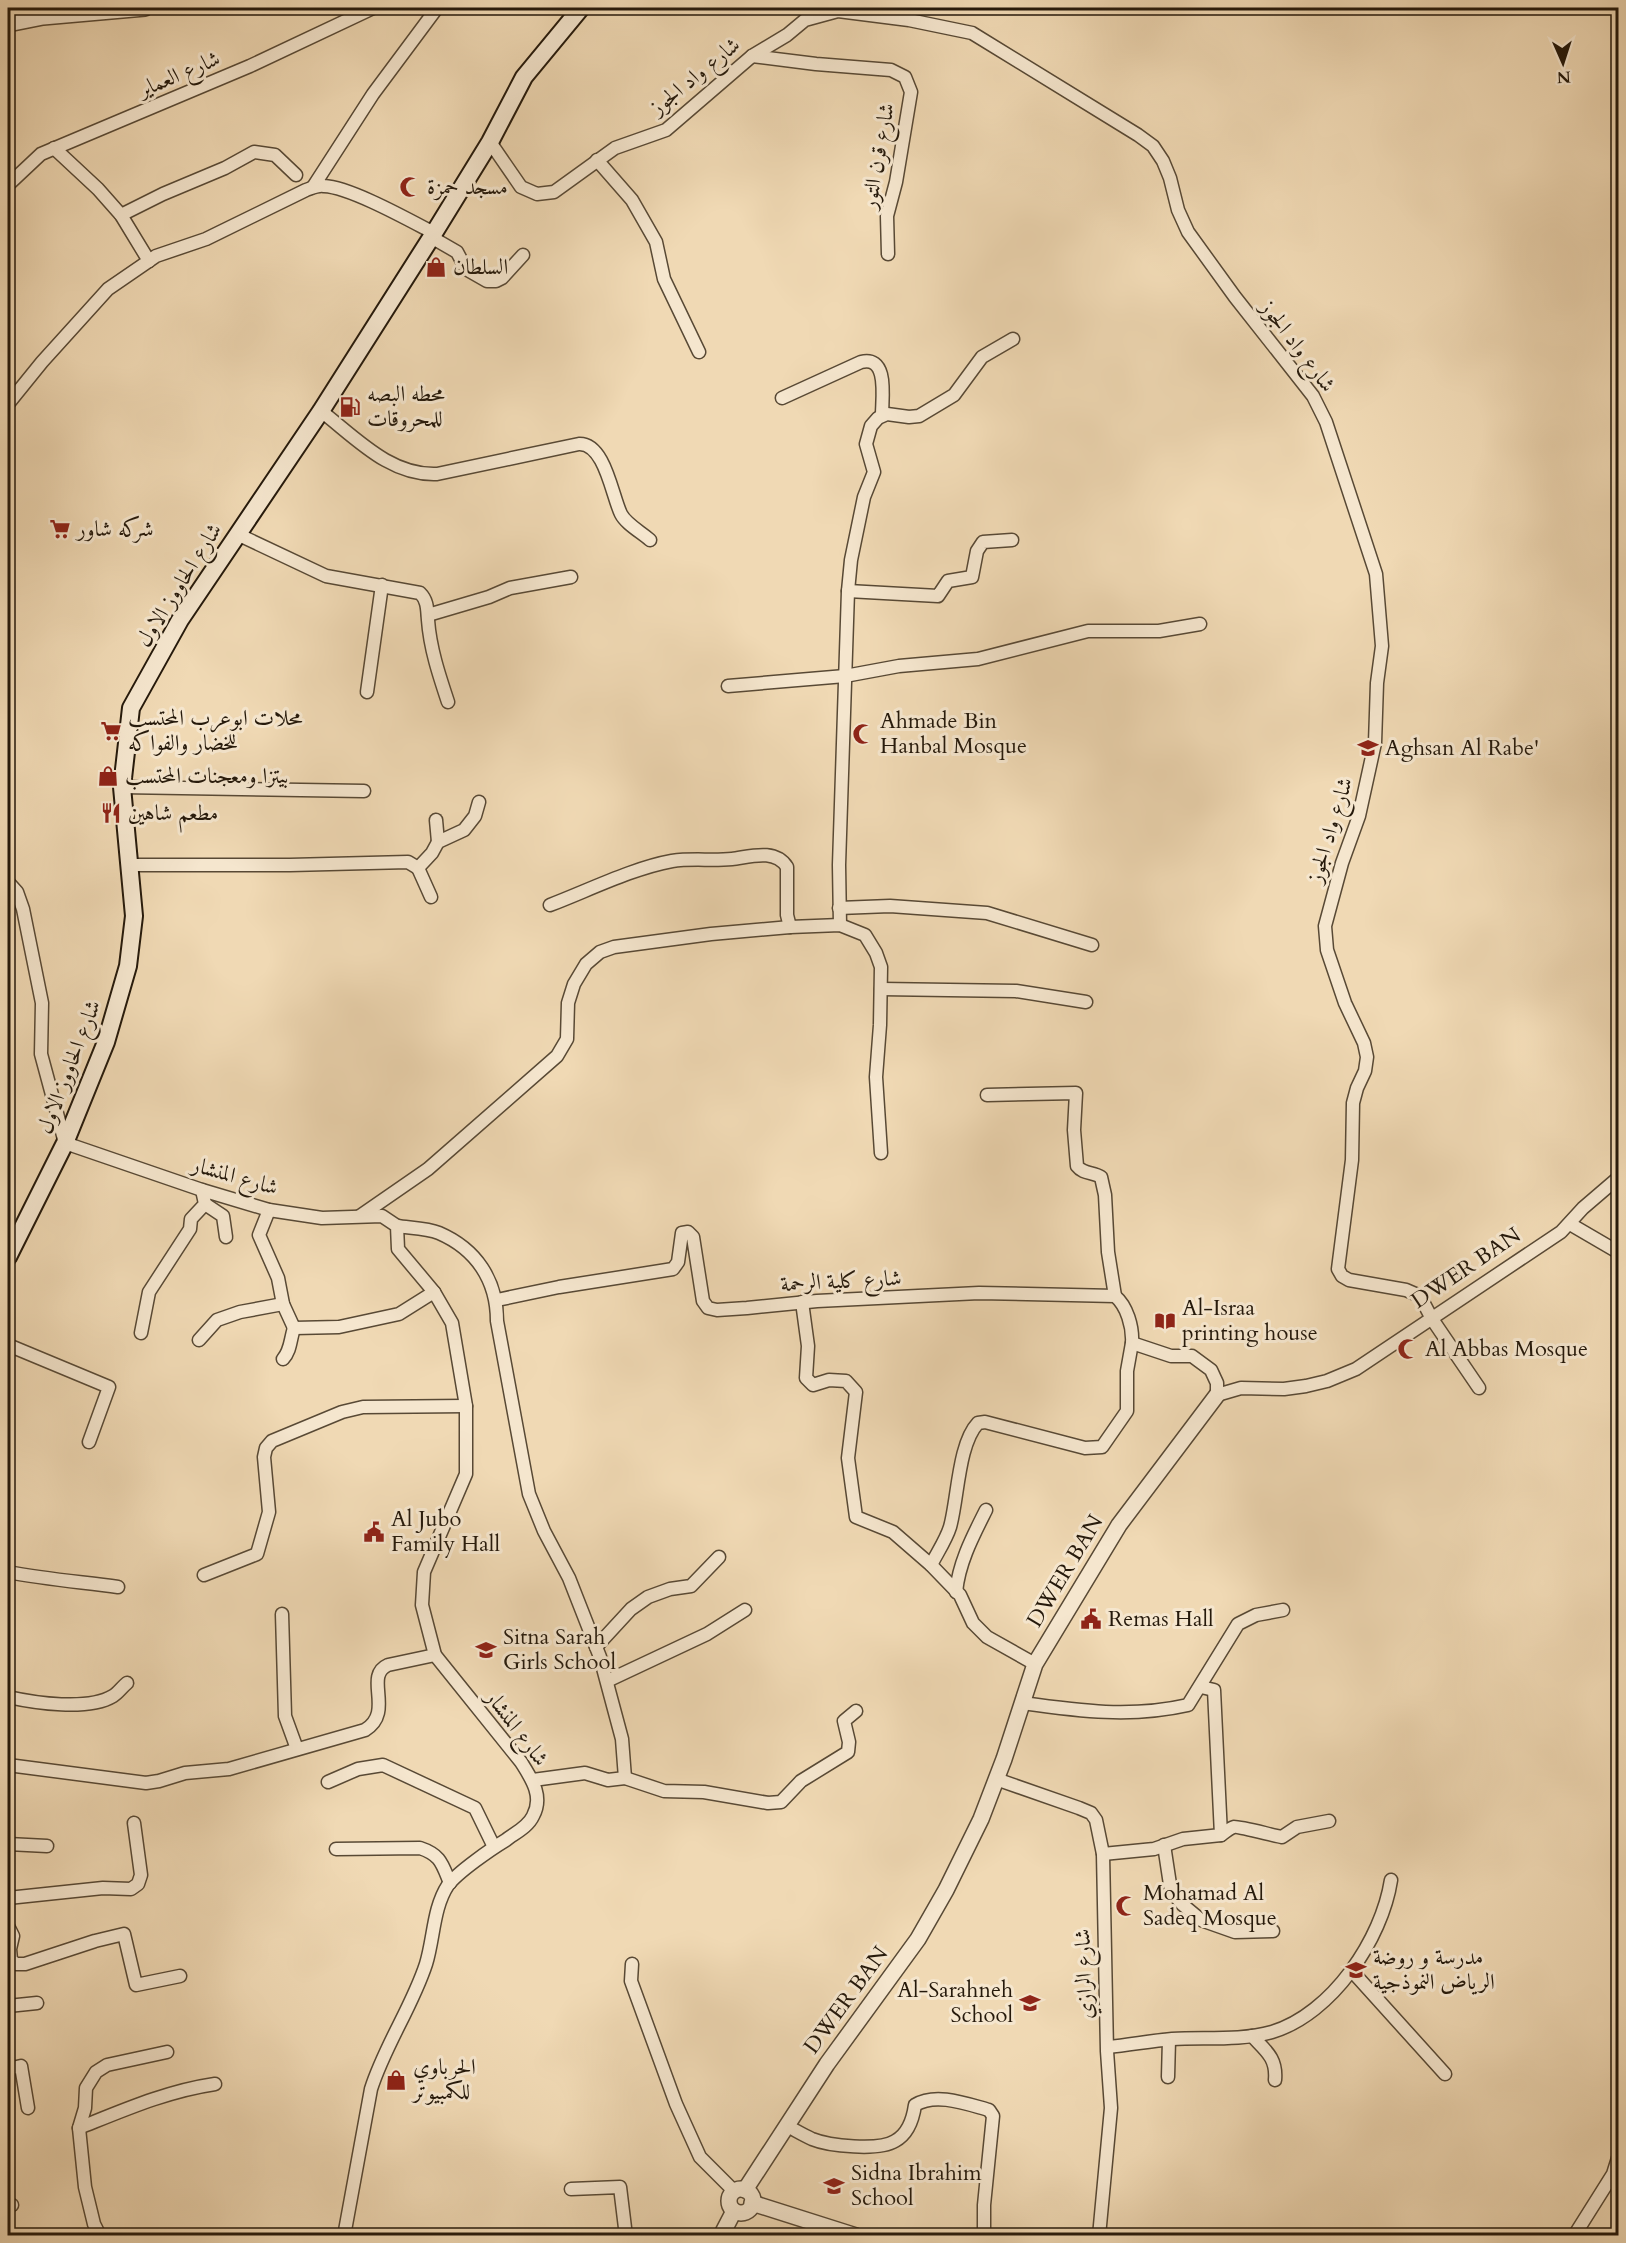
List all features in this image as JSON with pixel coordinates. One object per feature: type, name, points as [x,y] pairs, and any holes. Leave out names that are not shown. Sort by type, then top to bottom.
[{"type":"main road","name":"شارع الحاووز الاول","points":[[8,1257],[65,1143],[106,1042],[128,966],[134,916],[122,787],[132,708],[180,620],[321,411],[490,142],[524,77],[581,8]]},
{"type":"street","points":[[8,24],[43,17],[145,8]]},
{"type":"street","name":"شارع العماير","points":[[8,185],[41,154],[250,66],[373,8]]},
{"type":"street","points":[[313,187],[373,94],[437,8]]},
{"type":"street","name":"شارع واد الجوز","points":[[490,142],[520,186],[537,194],[554,192],[615,148],[666,130],[752,56],[787,35],[805,20],[838,11],[909,20],[972,33],[1035,70],[1152,146],[1167,170],[1178,210],[1188,232],[1235,297],[1313,396],[1326,422],[1376,574],[1382,646],[1377,683],[1376,743],[1359,816],[1341,863],[1325,926],[1327,950],[1367,1057],[1365,1071],[1353,1103],[1352,1160],[1338,1267],[1342,1276],[1348,1280],[1413,1292],[1420,1296],[1432,1319],[1479,1388]]},
{"type":"street","name":"شارع قرن التور","points":[[752,56],[891,70],[902,75],[907,81],[911,96],[896,182],[887,216],[888,254]]},
{"type":"street","points":[[54,148],[98,189],[121,215],[149,261]]},
{"type":"street","points":[[121,215],[163,194],[225,168],[254,152],[275,155],[296,176]]},
{"type":"street","points":[[597,160],[632,200],[656,242],[664,279],[699,352]]},
{"type":"street","points":[[8,404],[42,362],[108,289],[156,256],[206,239],[313,187],[337,188],[371,202],[432,235],[457,252],[466,269],[487,281],[502,278],[523,255]]},
{"type":"street","points":[[840,925],[848,591],[851,560],[864,497],[874,472],[867,451],[867,438],[871,426],[882,415],[914,417],[954,395],[982,357],[1013,339]]},
{"type":"street","points":[[782,398],[861,362],[869,361],[876,363],[881,370],[882,415]]},
{"type":"street","points":[[321,411],[388,462],[404,470],[423,474],[437,474],[587,444],[596,451],[612,485],[622,516],[650,540]]},
{"type":"street","points":[[237,534],[321,575],[420,593],[425,600],[436,666],[448,702]]},
{"type":"street","points":[[848,591],[938,596],[948,581],[972,577],[977,551],[983,542],[1012,540]]},
{"type":"street","points":[[428,615],[489,597],[510,588],[571,577]]},
{"type":"street","points":[[367,692],[382,585]]},
{"type":"street","points":[[728,686],[845,676],[899,666],[978,659],[1088,631],[1159,630],[1200,624]]},
{"type":"street","points":[[122,787],[364,791]]},
{"type":"street","points":[[438,842],[464,830],[475,816],[479,802]]},
{"type":"street","points":[[418,868],[432,853],[438,842],[436,820]]},
{"type":"street","points":[[550,905],[662,863],[687,859],[717,860],[763,855],[777,857],[787,867],[790,927]]},
{"type":"street","points":[[131,865],[290,866],[408,862],[418,868],[431,897]]},
{"type":"street","points":[[8,882],[17,892],[23,909],[42,1003],[41,1054],[65,1143]]},
{"type":"street","points":[[839,908],[890,906],[987,913],[1092,945]]},
{"type":"street","points":[[359,1216],[428,1169],[557,1056],[567,1039],[570,993],[579,975],[594,956],[614,947],[711,934],[840,925],[865,935],[881,967],[876,1077],[881,1153]]},
{"type":"street","points":[[881,989],[1016,992],[1086,1002]]},
{"type":"street","points":[[931,1565],[950,1530],[957,1489],[974,1427],[978,1423],[985,1422],[1085,1448],[1102,1447],[1127,1411],[1128,1371],[1132,1343],[1126,1312],[1122,1302],[1115,1296],[1108,1252],[1105,1196],[1101,1177],[1095,1173],[1080,1170],[1077,1166],[1074,1130],[1076,1093],[987,1095]]},
{"type":"street","name":"شارع المنشار","points":[[65,1143],[202,1190],[269,1210],[322,1218],[382,1216],[397,1226],[437,1233],[469,1251],[486,1274],[497,1300],[497,1321],[529,1494],[544,1531],[569,1578],[596,1647],[622,1739],[625,1778]]},
{"type":"street","name":"DWER BAN","points":[[744,2195],[827,2064],[918,1939],[957,1868],[981,1819],[1035,1664],[1119,1525],[1217,1395],[1241,1388],[1290,1388],[1327,1381],[1356,1369],[1570,1224],[1583,1208],[1618,1178]]},
{"type":"street","points":[[202,1190],[205,1204],[223,1216],[225,1237]]},
{"type":"street","points":[[141,1333],[149,1292],[190,1229],[191,1219],[205,1204]]},
{"type":"street","points":[[269,1210],[259,1235],[278,1278],[283,1304],[294,1328],[289,1341],[290,1351],[284,1359]]},
{"type":"street","points":[[1570,1224],[1618,1252]]},
{"type":"street","name":"شارع المنشار","points":[[344,2235],[371,2089],[378,2068],[408,2008],[426,1963],[440,1900],[450,1883],[494,1847],[524,1828],[533,1817],[537,1794],[533,1780],[521,1762],[435,1656],[422,1605],[424,1572],[466,1474],[466,1406],[452,1323],[434,1292],[398,1249],[397,1226]]},
{"type":"street","name":"شارع كلية الرحمة","points":[[497,1300],[559,1287],[674,1269],[678,1262],[682,1233],[688,1232],[693,1237],[703,1301],[708,1308],[717,1310],[802,1302],[979,1293],[1115,1296]]},
{"type":"street","points":[[294,1328],[339,1327],[399,1314],[434,1292]]},
{"type":"street","points":[[802,1302],[808,1346],[806,1378],[813,1385],[829,1380],[846,1381],[856,1392],[848,1458],[856,1517],[893,1533],[931,1565],[956,1592],[973,1623],[987,1637],[1035,1664]]},
{"type":"street","points":[[199,1340],[217,1320],[240,1312],[283,1304]]},
{"type":"street","points":[[1132,1343],[1171,1356],[1192,1356],[1211,1370],[1217,1383],[1217,1395]]},
{"type":"street","points":[[8,1345],[109,1388],[89,1442]]},
{"type":"street","points":[[204,1575],[257,1554],[269,1512],[264,1457],[266,1448],[272,1441],[342,1412],[363,1407],[466,1406]]},
{"type":"street","points":[[956,1592],[969,1544],[986,1510]]},
{"type":"street","points":[[596,1647],[631,1609],[648,1597],[670,1589],[691,1586],[718,1557]]},
{"type":"street","points":[[8,1572],[58,1581],[118,1587]]},
{"type":"street","points":[[607,1681],[707,1634],[745,1610]]},
{"type":"street","points":[[1022,1702],[1103,1713],[1158,1712],[1188,1705],[1238,1624],[1257,1615],[1284,1610]]},
{"type":"street","points":[[282,1614],[285,1716],[297,1749]]},
{"type":"street","points":[[8,1765],[153,1783],[184,1773],[229,1770],[363,1731],[370,1727],[379,1714],[378,1676],[382,1668],[435,1656]]},
{"type":"street","points":[[8,1697],[53,1704],[83,1704],[113,1696],[127,1683]]},
{"type":"street","points":[[1201,1687],[1214,1690],[1221,1835]]},
{"type":"street","points":[[533,1780],[585,1773],[608,1780],[625,1778],[664,1791],[704,1792],[768,1803],[781,1802],[801,1781],[848,1752],[849,1742],[844,1721],[856,1711]]},
{"type":"street","points":[[328,1782],[358,1769],[383,1765],[475,1808],[494,1847]]},
{"type":"street","name":"شارع الرازي","points":[[996,1779],[1091,1814],[1096,1821],[1103,1854],[1111,2108],[1099,2235]]},
{"type":"street","points":[[1103,1854],[1154,1849],[1183,1839],[1221,1835],[1233,1827],[1282,1837],[1298,1827],[1329,1821]]},
{"type":"street","points":[[8,1898],[103,1888],[128,1890],[135,1888],[140,1882],[141,1875],[134,1823]]},
{"type":"street","points":[[8,1844],[47,1846]]},
{"type":"street","points":[[1164,1845],[1171,1891],[1201,1920],[1235,1932],[1273,1931]]},
{"type":"street","points":[[336,1849],[420,1848],[441,1859],[450,1883]]},
{"type":"street","points":[[1108,2047],[1169,2040],[1252,2036],[1274,2031],[1299,2019],[1329,1997],[1352,1971],[1370,1941],[1388,1902],[1391,1880]]},
{"type":"street","points":[[8,1926],[13,1936],[10,1949],[11,1960],[16,1964],[25,1964],[124,1934],[136,1985],[180,1976]]},
{"type":"street","points":[[632,1964],[631,1982],[676,2104],[700,2157],[744,2195],[856,2235]]},
{"type":"street","points":[[1352,1971],[1445,2074]]},
{"type":"street","points":[[8,2006],[37,2003]]},
{"type":"street","points":[[1252,2036],[1276,2066],[1275,2080]]},
{"type":"street","points":[[1168,2077],[1169,2040]]},
{"type":"street","points":[[100,2235],[94,2224],[87,2197],[79,2128],[85,2108],[86,2088],[96,2072],[109,2065],[167,2052]]},
{"type":"street","points":[[8,2069],[21,2066],[28,2108]]},
{"type":"street","points":[[79,2128],[162,2095],[186,2088],[215,2084]]},
{"type":"street","points":[[787,2126],[813,2139],[835,2145],[873,2146],[895,2142],[907,2131],[913,2118],[915,2105],[923,2100],[954,2100],[989,2110],[993,2116],[984,2205],[984,2235]]},
{"type":"street","points":[[1574,2235],[1613,2174],[1618,2158]]},
{"type":"street","points":[[571,2189],[620,2187],[626,2235]]},
{"type":"street","points":[[721,2235],[734,2211],[745,2212],[744,2195]]},
{"type":"place","name":"مسجد حمزة","points":[[410,187]]},
{"type":"place","name":"السلطان","points":[[436,267]]},
{"type":"place","name":"محطه البصه للمحروقات","points":[[350,407]]},
{"type":"place","name":"شركه شاور","points":[[60,529]]},
{"type":"place","name":"محلات ابوعرب المحتسب للخضار والفواكه","points":[[111,731]]},
{"type":"place","name":"Ahmade Bin Hanbal Mosque","points":[[863,734]]},
{"type":"place","name":"Aghsan Al Rabe'","points":[[1368,748]]},
{"type":"place","name":"بيتزا ومعجنات المحتسب","points":[[108,776]]},
{"type":"place","name":"مطعم شاهين","points":[[111,813]]},
{"type":"place","name":"Al-Israa printing house","points":[[1165,1321]]},
{"type":"place","name":"Al Abbas Mosque","points":[[1408,1349]]},
{"type":"place","name":"Al Jubo Family Hall","points":[[374,1532]]},
{"type":"place","name":"Remas Hall","points":[[1091,1619]]},
{"type":"place","name":"Sitna Sarah Girls School","points":[[486,1650]]},
{"type":"place","name":"Mohamad Al Sadeq Mosque","points":[[1126,1906]]},
{"type":"place","name":"مدرسة و روضة الرياض النموذجية","points":[[1356,1970]]},
{"type":"place","name":"Al-Sarahneh School","points":[[1030,2003]]},
{"type":"place","name":"الحرباوي للكمبيوتر","points":[[396,2080]]},
{"type":"place","name":"Sidna Ibrahim School","points":[[834,2186]]}]
